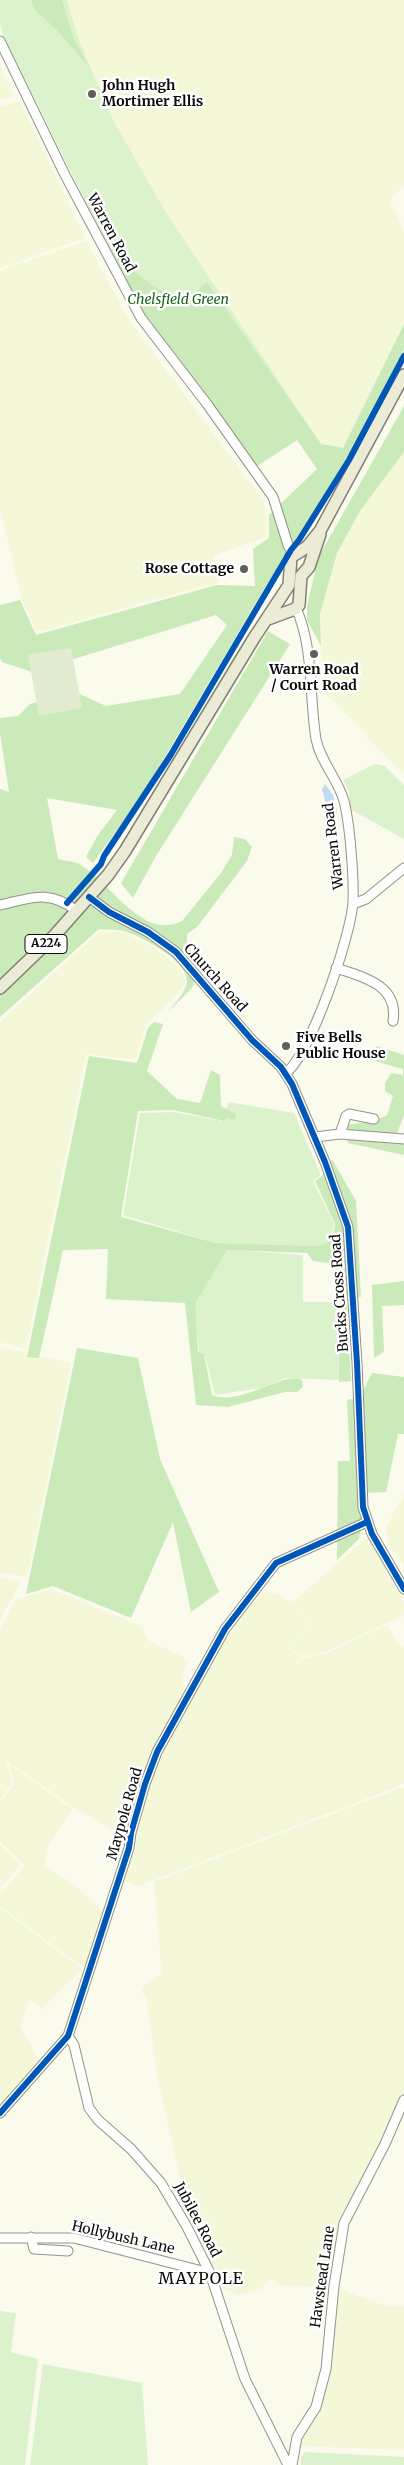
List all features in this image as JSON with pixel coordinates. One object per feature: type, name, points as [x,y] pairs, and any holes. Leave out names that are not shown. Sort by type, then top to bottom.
[{"type":"main road","points":[[294,557],[307,547],[320,531],[404,375]]},
{"type":"main road","points":[[268,618],[294,609],[301,602],[300,581],[318,545],[320,531]]},
{"type":"main road","points":[[294,557],[306,553],[307,566]]},
{"type":"main road","points":[[294,557],[294,570],[307,566]]},
{"type":"main road","name":"A224","points":[[0,988],[77,911],[136,835],[254,638],[290,582],[294,557]]},
{"type":"main road","points":[[294,609],[283,605],[283,594],[293,590],[300,596]]},
{"type":"street","name":"Warren Road","points":[[0,41],[64,175],[141,318],[273,497],[286,540],[294,557]]},
{"type":"street","name":"Warren Road","points":[[286,1074],[294,1066],[310,1035],[336,968],[353,904],[345,809],[339,789],[316,741],[307,649],[302,625],[294,609]]},
{"type":"street","points":[[353,904],[366,899],[404,868]]},
{"type":"street","points":[[0,905],[45,896],[62,901],[77,911]]},
{"type":"street","name":"Church Road","points":[[88,897],[110,912],[148,932],[176,952],[252,1040],[286,1074]]},
{"type":"street","points":[[336,968],[372,980],[383,988],[393,1005],[393,1021]]},
{"type":"street","name":"Bucks Cross Road","points":[[286,1074],[315,1137],[337,1194],[348,1233],[357,1363],[362,1492],[367,1522]]},
{"type":"street","points":[[340,1134],[346,1116],[349,1114],[374,1119]]},
{"type":"street","points":[[315,1137],[340,1134],[404,1139]]},
{"type":"street","points":[[367,1522],[404,1590]]},
{"type":"street","name":"Maypole Road","points":[[0,2113],[68,2036],[129,1848],[131,1833],[154,1760],[225,1629],[276,1563],[367,1522]]},
{"type":"street","name":"Jubilee Road","points":[[68,2036],[74,2045],[88,2108],[98,2120],[131,2149],[161,2183],[210,2273],[245,2380],[288,2465]]},
{"type":"street","name":"Hawstead Lane","points":[[292,2465],[298,2437],[316,2407],[326,2369],[334,2286],[344,2223],[385,2144],[404,2100]]},
{"type":"street","points":[[31,2237],[34,2249],[68,2252]]},
{"type":"street","name":"Hollybush Lane","points":[[0,2238],[74,2238],[210,2273]]},
{"type":"green space","name":"Chelsfield Green","points":[[0,0],[67,0],[80,43],[113,120],[165,211],[321,444],[343,448],[317,469],[297,440],[257,466],[144,319],[3,35],[0,24]]},
{"type":"green space","points":[[31,0],[62,0],[74,39],[89,67],[56,29],[34,9]]},
{"type":"green space","points":[[67,0],[404,0],[404,184],[390,201],[404,230],[404,323],[343,448],[321,444],[165,211],[113,120],[80,43]]},
{"type":"green space","points":[[0,65],[13,96],[0,100]]},
{"type":"green space","points":[[20,101],[85,238],[0,268],[0,107]]},
{"type":"green space","points":[[86,241],[130,322],[265,503],[266,537],[213,556],[219,582],[37,632],[22,600],[0,508],[0,271]]},
{"type":"green space","points":[[109,249],[151,285],[185,302],[207,282],[321,444],[343,448],[404,324],[404,350],[323,499],[267,584],[142,796],[93,863],[86,857],[98,835],[117,810],[47,798],[58,859],[81,865],[92,873],[127,907],[140,917],[154,923],[168,925],[182,921],[221,873],[232,855],[234,837],[245,839],[252,847],[247,861],[197,927],[187,934],[187,943],[191,950],[188,962],[197,978],[192,988],[168,1012],[186,986],[185,974],[180,965],[160,949],[138,936],[119,930],[99,929],[0,1017],[0,789],[9,792],[0,733],[0,718],[18,716],[30,704],[73,691],[106,706],[180,694],[227,625],[216,615],[32,672],[2,662],[0,658],[0,605],[20,600],[36,635],[217,585],[255,586],[253,549],[269,538],[269,515],[317,469],[297,440],[257,466],[144,319]]},
{"type":"green space","points":[[404,406],[404,452],[360,511],[337,553],[320,614],[321,646],[307,620],[307,605],[319,556]]},
{"type":"green space","points":[[404,452],[404,774],[326,694],[323,676],[320,614],[337,553],[360,511]]},
{"type":"green space","points":[[268,631],[290,644],[156,856],[133,898],[121,883]]},
{"type":"green space","points":[[71,648],[82,708],[39,716],[28,655]]},
{"type":"green space","points":[[375,764],[385,766],[404,785],[404,839],[350,809],[349,791],[343,780]]},
{"type":"green space","points":[[99,932],[118,932],[129,935],[154,947],[177,966],[184,976],[184,985],[174,998],[146,1025],[135,1060],[86,1054],[26,1349],[0,1342],[0,1022]]},
{"type":"green space","points":[[154,1022],[163,1024],[147,1071],[177,1099],[200,1103],[211,1070],[220,1075],[221,1106],[236,1114],[235,1120],[226,1117],[224,1121],[173,1110],[138,1111],[121,1217],[216,1243],[320,1246],[332,1240],[335,1224],[315,1181],[322,1176],[332,1159],[356,1201],[361,1297],[341,1295],[335,1264],[313,1261],[307,1253],[227,1250],[195,1304],[198,1352],[204,1354],[212,1395],[236,1396],[283,1380],[293,1379],[302,1380],[303,1387],[297,1392],[285,1392],[228,1407],[196,1405],[185,1303],[106,1299],[108,1249],[63,1250],[39,1358],[27,1357],[89,1056],[137,1063],[148,1028]]},
{"type":"green space","points":[[376,1046],[404,1055],[404,1115],[397,1133],[404,1134],[404,1155],[348,1143],[345,1125],[374,1121],[387,1115],[393,1096],[385,1091],[385,1083],[391,1073],[403,1075],[403,1069],[371,1060]]},
{"type":"green space","points":[[229,1102],[294,1113],[321,1175],[313,1181],[334,1224],[331,1240],[321,1246],[216,1243],[123,1215],[140,1113],[173,1112],[222,1121]]},
{"type":"green space","points":[[227,1250],[303,1255],[303,1302],[336,1302],[339,1380],[285,1378],[260,1388],[215,1395],[205,1355],[199,1352],[194,1305]]},
{"type":"green space","points":[[404,1281],[404,1305],[382,1306],[384,1352],[374,1358],[372,1285]]},
{"type":"green space","points":[[338,1304],[347,1304],[351,1381],[339,1382]]},
{"type":"green space","points":[[0,1347],[71,1363],[27,1577],[0,1573]]},
{"type":"green space","points":[[77,1348],[138,1358],[160,1459],[219,1592],[191,1612],[173,1522],[131,1618],[53,1586],[26,1594]]},
{"type":"green space","points":[[372,1373],[404,1377],[404,1434],[398,1434],[386,1492],[366,1493],[359,1539],[337,1560],[338,1461],[350,1461],[347,1400],[360,1397]]},
{"type":"green space","points":[[404,1494],[404,1566],[389,1545],[386,1527]]},
{"type":"green space","points":[[368,1537],[404,1604],[404,1615],[324,1652],[304,1656],[291,1649],[311,1628],[294,1601]]},
{"type":"green space","points":[[0,1577],[21,1581],[0,1621]]},
{"type":"green space","points":[[51,1589],[141,1626],[149,1641],[180,1655],[188,1661],[182,1673],[183,1695],[152,1750],[140,1782],[126,1837],[75,1808],[6,1760],[12,1783],[0,1799],[0,1629],[15,1600]]},
{"type":"green space","points":[[257,1591],[277,1594],[295,1604],[310,1628],[289,1650],[303,1658],[325,1654],[387,1625],[396,1640],[404,1647],[404,1784],[138,1886],[123,1880],[133,1848],[148,1784],[161,1751],[227,1631]]},
{"type":"green space","points":[[9,1764],[72,1809],[48,1845],[45,1865],[84,1893],[104,1913],[86,1969],[0,1906],[0,1895],[25,1865],[0,1842],[0,1802],[15,1783]]},
{"type":"green space","points":[[404,1787],[404,2094],[383,2143],[341,2222],[331,2288],[278,2285],[272,2279],[265,2282],[262,2288],[239,2295],[224,2289],[187,2211],[157,2073],[146,1997],[140,1988],[162,1974],[154,1882]]},
{"type":"green space","points":[[0,1845],[20,1864],[0,1890]]},
{"type":"green space","points":[[0,1908],[82,1969],[42,2009],[29,2000],[20,2026],[40,2062],[0,2105]]},
{"type":"green space","points":[[338,2288],[385,2306],[404,2306],[404,2450],[300,2446],[327,2390]]},
{"type":"green space","points":[[0,2311],[16,2313],[11,2352],[38,2359],[25,2465],[0,2465]]},
{"type":"green space","points":[[43,2364],[142,2383],[148,2465],[30,2465]]},
{"type":"green space","points":[[305,2452],[404,2457],[404,2465],[301,2465],[301,2457]]},
{"type":"water","points":[[325,784],[333,795],[337,812],[335,816],[328,810],[322,790]]},
{"type":"cycle path","points":[[67,903],[101,864],[104,856],[170,756],[291,550],[349,460],[404,356]]},
{"type":"cycle path","points":[[89,897],[109,912],[148,932],[176,952],[252,1040],[281,1067],[292,1084],[325,1162],[348,1227],[357,1363],[363,1507],[372,1534],[404,1589]]},
{"type":"cycle path","points":[[0,2113],[68,2036],[129,1848],[131,1833],[145,1784],[157,1752],[225,1629],[276,1563],[367,1522]]},
{"type":"place","name":"John Hugh Mortimer Ellis","points":[[92,94]]},
{"type":"place","name":"Rose Cottage","points":[[244,569]]},
{"type":"place","name":"Warren Road / Court Road","points":[[314,654]]},
{"type":"place","name":"Five Bells Public House","points":[[286,1046]]},
{"type":"district","name":"MAYPOLE","points":[[201,2279]]}]
